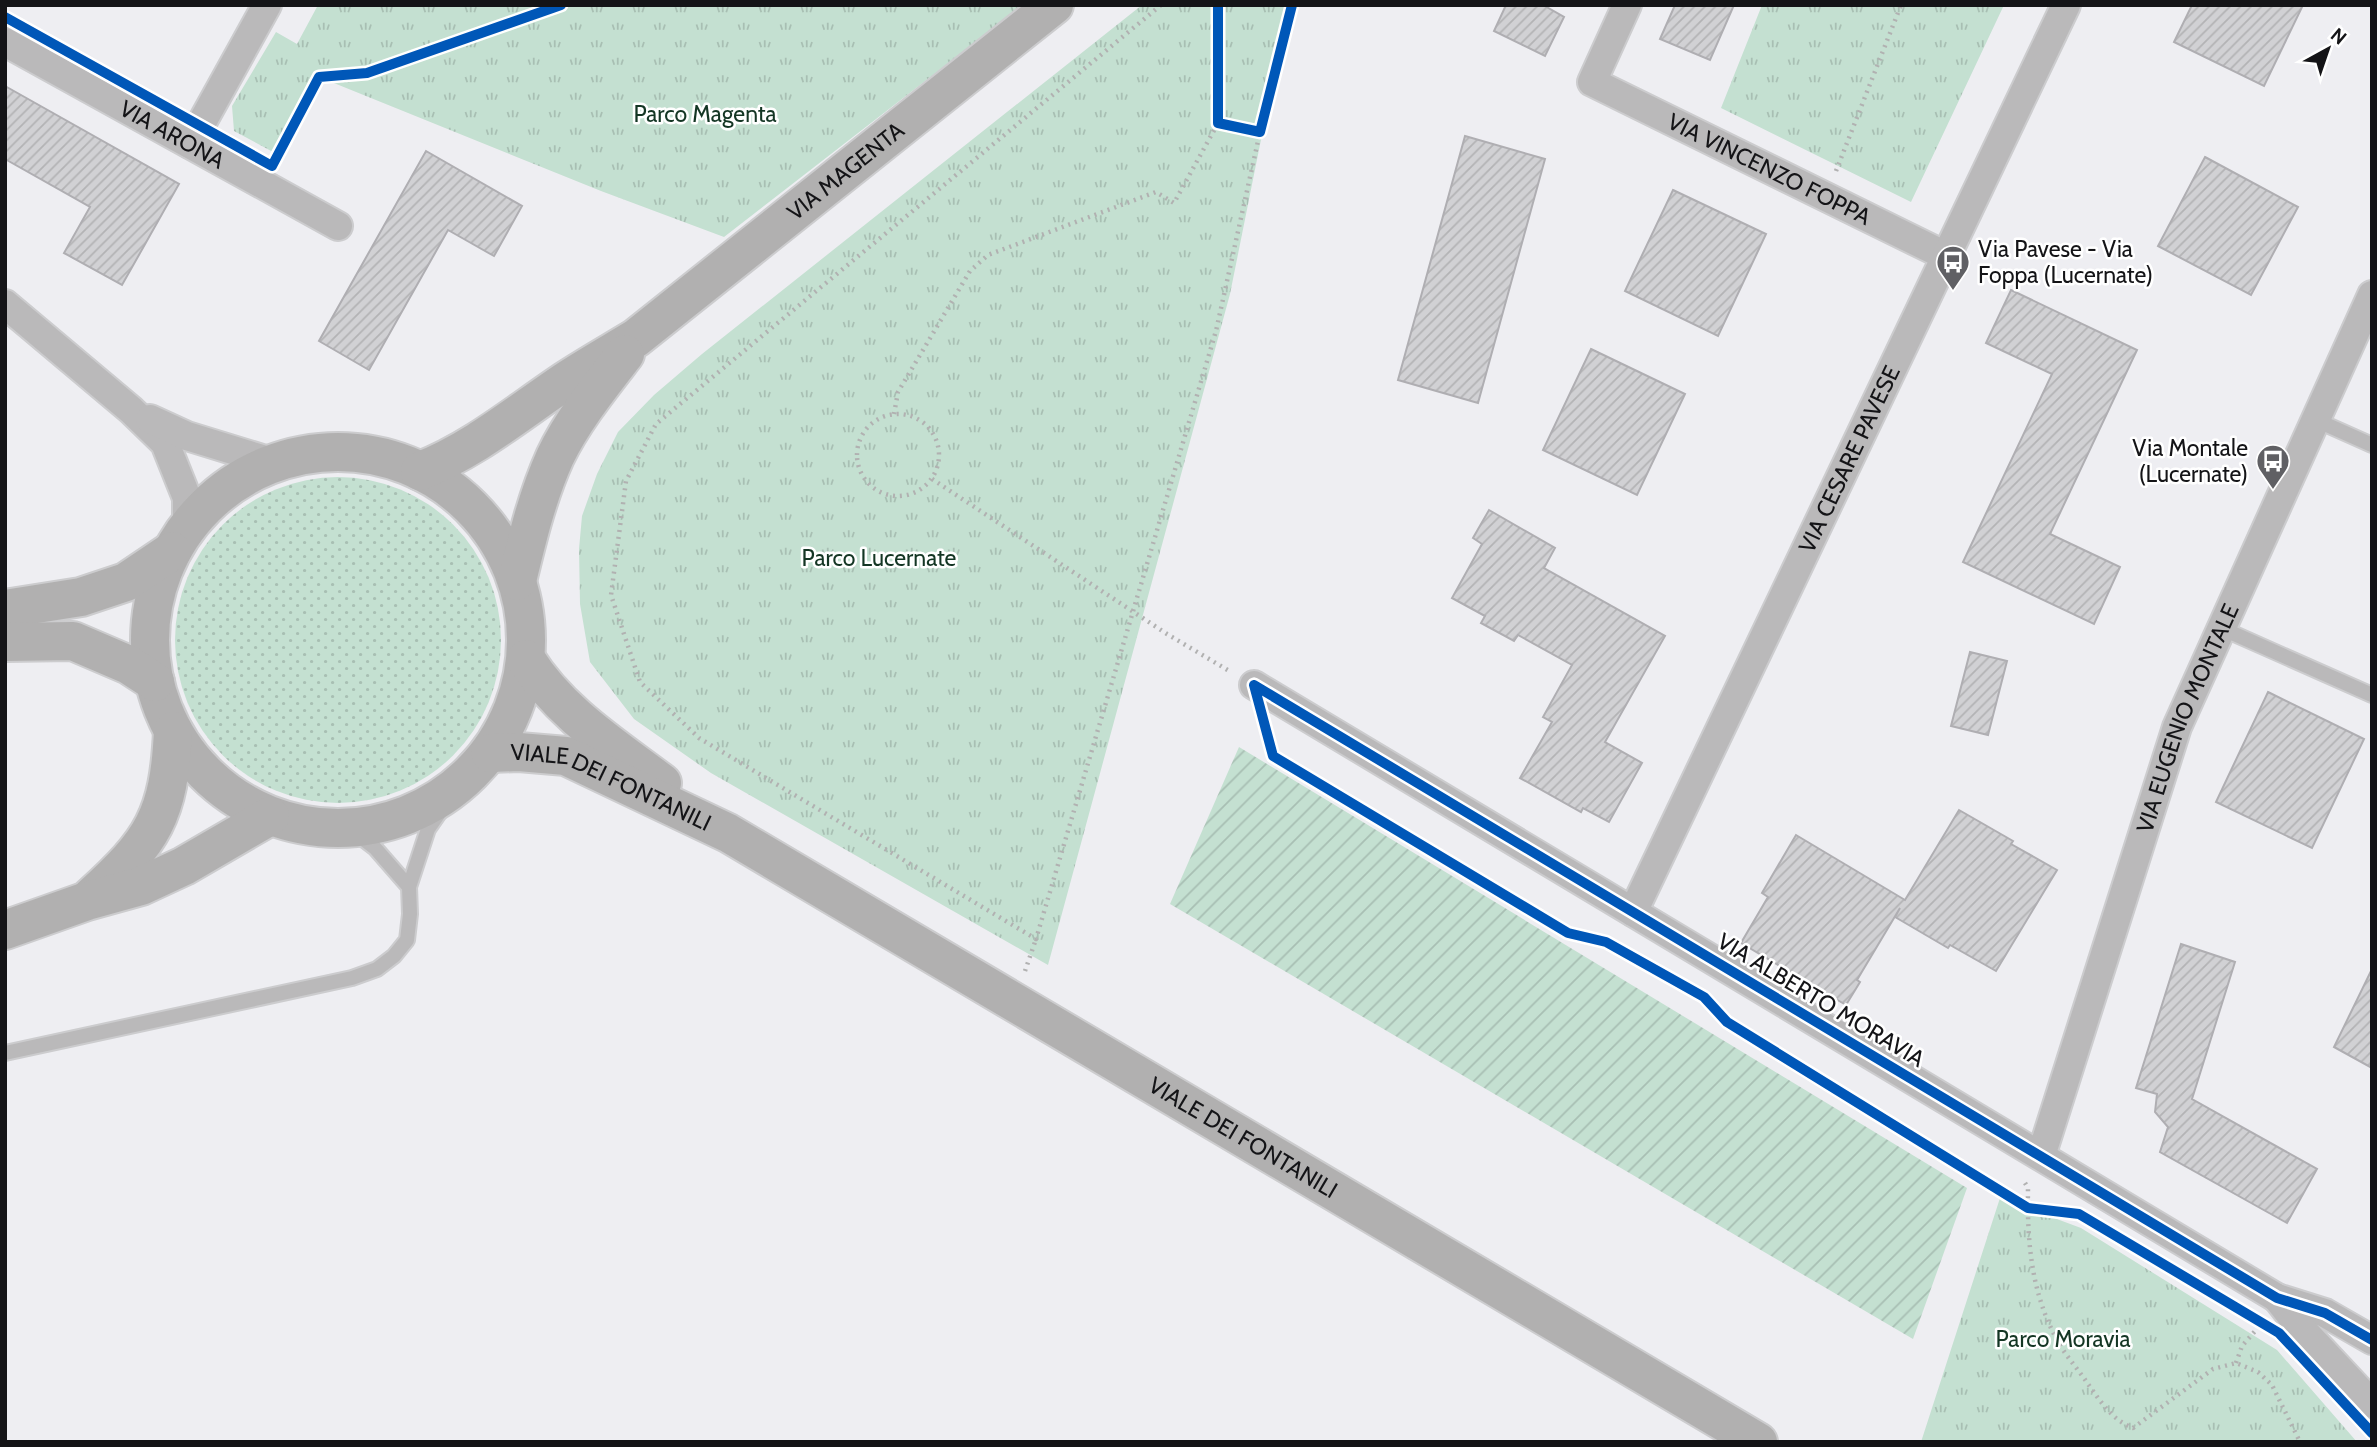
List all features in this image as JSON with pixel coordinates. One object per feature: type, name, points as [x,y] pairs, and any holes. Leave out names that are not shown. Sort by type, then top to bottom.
[{"type":"main road","name":"VIA MAGENTA","points":[[421,471],[445,461],[512,420],[567,380],[636,338],[1054,5]]},
{"type":"main road","name":"VIA MAGENTA","points":[[517,581],[532,517],[556,455],[595,393],[636,338]]},
{"type":"main road","name":"VIALE DEI FONTANILI","points":[[354,453],[388,459],[421,471],[449,488],[478,515],[502,549],[517,581],[523,607],[526,659],[516,705],[490,753],[458,786],[431,805],[410,815],[377,825],[349,828],[315,827],[270,816],[226,791],[206,775],[173,731],[161,705],[152,667],[150,622],[158,585],[180,539],[213,499],[235,482],[275,463],[302,455],[354,453]]},
{"type":"main road","points":[[5,609],[80,597],[127,582],[180,539]]},
{"type":"main road","points":[[5,642],[73,641],[129,665],[155,682]]},
{"type":"main road","name":"VIALE DEI FONTANILI","points":[[526,659],[541,684],[574,717],[728,833]]},
{"type":"main road","points":[[87,901],[127,864],[150,834],[163,802],[171,771],[173,731]]},
{"type":"main road","name":"VIALE DEI FONTANILI","points":[[490,753],[519,752],[566,756],[728,833],[1758,1442]]},
{"type":"main road","points":[[5,930],[87,901],[141,886],[184,866],[270,816]]},
{"type":"street","points":[[190,144],[267,5]]},
{"type":"street","name":"VIA VINCENZO FOPPA","points":[[1627,5],[1592,82],[1946,256]]},
{"type":"street","name":"VIA CESARE PAVESE","points":[[1633,912],[2066,5]]},
{"type":"street","name":"VIA ARONA","points":[[5,42],[338,226]]},
{"type":"street","name":"VIA EUGENIO MONTALE","points":[[2041,1156],[2177,727],[2372,295]]},
{"type":"street","points":[[5,304],[131,410],[165,443],[187,498],[180,539]]},
{"type":"street","points":[[131,410],[187,436],[275,463]]},
{"type":"street","name":"VIA ALBERTO MORAVIA","points":[[1254,685],[2277,1298],[2325,1313],[2372,1340]]},
{"type":"street","name":"VIA ALBERTO MORAVIA","points":[[2277,1298],[2300,1327],[2372,1404]]},
{"type":"lane","points":[[2316,420],[2372,445]]},
{"type":"lane","points":[[2221,628],[2372,695]]},
{"type":"lane","points":[[5,1053],[352,978],[377,969],[394,956],[407,940],[409,887],[428,829],[458,786]]},
{"type":"lane","points":[[349,828],[375,848],[409,887]]},
{"type":"path","points":[[1161,5],[656,424],[626,481],[611,595],[640,682],[699,738],[1036,939],[1216,331],[1255,131],[1264,119]]},
{"type":"path","points":[[1826,197],[1901,5]]},
{"type":"path","points":[[894,414],[898,392],[970,271],[988,255],[1156,192],[1174,203],[1224,124],[1218,110]]},
{"type":"path","points":[[894,414],[907,415],[921,421],[932,432],[939,446],[939,464],[932,479],[910,495],[886,495],[870,485],[860,471],[857,452],[862,435],[874,422],[894,414]]},
{"type":"path","points":[[932,479],[1132,610],[1254,685]]},
{"type":"path","points":[[2015,1177],[2028,1188],[2029,1257],[2040,1302],[2057,1341],[2107,1410],[2123,1424],[2133,1428],[2213,1368],[2236,1363],[2258,1372],[2272,1385],[2300,1442]]},
{"type":"path","points":[[2016,1201],[2028,1208],[2041,1210]]},
{"type":"path","points":[[2236,1363],[2242,1346],[2266,1325],[2277,1298]]},
{"type":"path","points":[[2250,1315],[2266,1325]]},
{"type":"green space","name":"Parco Magenta","points":[[318,5],[1023,5],[724,237],[601,191],[319,77],[273,152],[234,131],[232,106],[276,32],[297,44]]},
{"type":"green space","name":"Parco Lucernate","points":[[1142,5],[1288,5],[1230,294],[1048,965],[711,773],[634,719],[590,662],[580,604],[579,549],[582,516],[597,474],[618,432],[654,395]]},
{"type":"green space","points":[[1762,5],[2004,5],[1911,202],[1721,108]]},
{"type":"green space","points":[[338,477],[370,480],[400,489],[429,504],[453,525],[474,549],[489,578],[498,608],[501,640],[498,672],[489,702],[474,731],[453,755],[429,776],[400,791],[370,800],[338,803],[306,800],[276,791],[247,776],[223,755],[202,731],[187,702],[178,672],[175,640],[178,608],[187,578],[202,549],[223,525],[247,504],[276,489],[306,480]]},
{"type":"green space","points":[[1239,747],[1967,1188],[1913,1339],[1170,904]]},
{"type":"green space","name":"Parco Moravia","points":[[2000,1198],[2081,1228],[2277,1350],[2357,1442],[1921,1442]]},
{"type":"building","points":[[1506,5],[1543,5],[1564,17],[1545,56],[1494,31]]},
{"type":"building","points":[[1675,5],[1734,5],[1710,60],[1660,39]]},
{"type":"building","points":[[2192,5],[2303,5],[2264,86],[2174,42]]},
{"type":"building","points":[[5,86],[179,184],[122,285],[64,253],[90,207],[5,159]]},
{"type":"building","points":[[1465,136],[1545,159],[1478,403],[1398,380]]},
{"type":"building","points":[[426,151],[522,206],[494,256],[448,230],[369,370],[319,341]]},
{"type":"building","points":[[2205,157],[2298,207],[2251,295],[2158,246]]},
{"type":"building","points":[[1673,190],[1766,234],[1718,336],[1625,291]]},
{"type":"building","points":[[2011,290],[2137,350],[2050,534],[2120,567],[2094,624],[1963,562],[2052,374],[1986,343]]},
{"type":"building","points":[[1591,349],[1685,394],[1637,495],[1543,450]]},
{"type":"building","points":[[1489,510],[1555,548],[1544,568],[1665,636],[1605,742],[1642,763],[1609,822],[1583,808],[1581,812],[1520,778],[1552,722],[1543,717],[1572,665],[1518,635],[1514,641],[1481,623],[1485,616],[1452,598],[1482,544],[1473,538]]},
{"type":"building","points":[[1970,652],[2007,661],[1988,735],[1951,726]]},
{"type":"building","points":[[2268,692],[2364,739],[2312,848],[2216,802]]},
{"type":"building","points":[[1959,810],[2057,870],[1996,971],[1950,945],[1948,948],[1895,917],[1900,908],[1857,980],[1860,982],[1846,1005],[1741,943],[1768,897],[1762,893],[1796,835],[1905,900]]},
{"type":"building","points":[[2181,944],[2235,962],[2192,1099],[2317,1169],[2287,1223],[2160,1152],[2168,1127],[2155,1112],[2157,1094],[2136,1088]]},
{"type":"building","points":[[2372,969],[2372,1068],[2334,1047]]},
{"type":"cycle path","points":[[5,17],[272,166],[319,77],[367,73],[561,5]]},
{"type":"cycle path","points":[[1218,5],[1218,123],[1260,132],[1292,5]]},
{"type":"cycle path","points":[[1254,685],[1273,756],[1568,933],[1606,942],[1704,997],[1727,1022],[2028,1208],[2079,1214],[2279,1333],[2372,1433]]},
{"type":"cycle path","points":[[1254,685],[2277,1298],[2325,1313],[2372,1340]]},
{"type":"place","name":"Via Pavese - Via Foppa (Lucernate)","points":[[1953,292]]},
{"type":"place","name":"Via Montale (Lucernate)","points":[[2273,491]]}]
